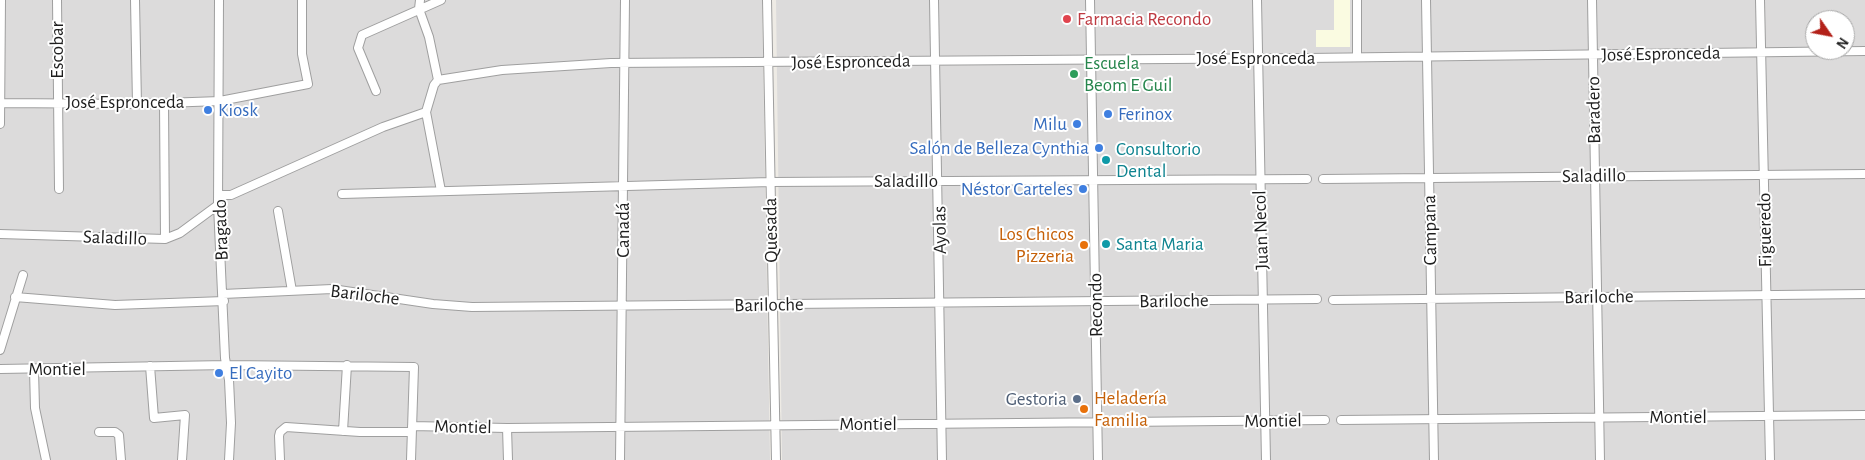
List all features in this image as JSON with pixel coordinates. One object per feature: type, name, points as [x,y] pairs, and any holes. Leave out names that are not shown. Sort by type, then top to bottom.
[{"type":"street","points":[[0,124],[1,0]]},
{"type":"street","name":"Escobar","points":[[57,0],[56,103],[58,189]]},
{"type":"street","points":[[135,0],[137,104]]},
{"type":"street","name":"Bragado","points":[[218,0],[220,101],[218,205],[231,423],[229,460]]},
{"type":"street","name":"José Espronceda","points":[[0,103],[137,104],[220,101],[308,84],[302,54],[302,0]]},
{"type":"street","points":[[420,0],[420,9],[429,37],[438,80],[434,85],[426,112],[441,191]]},
{"type":"street","points":[[376,91],[358,48],[362,36],[441,0]]},
{"type":"street","name":"Canadá","points":[[620,460],[624,305],[623,185],[626,0]]},
{"type":"street","name":"Quesada","points":[[767,0],[776,460]]},
{"type":"street","name":"Ayolas","points":[[934,0],[939,181],[942,460]]},
{"type":"street","name":"Recondo","points":[[1090,0],[1097,303],[1098,460]]},
{"type":"street","name":"Juan Necol","points":[[1257,0],[1266,460]]},
{"type":"street","points":[[1357,0],[1357,57]]},
{"type":"street","name":"Campana","points":[[1426,0],[1434,460]]},
{"type":"street","name":"Baradero","points":[[1592,0],[1600,460]]},
{"type":"street","name":"Figueredo","points":[[1760,0],[1770,460]]},
{"type":"street","name":"José Espronceda","points":[[438,80],[514,69],[624,63],[1427,57],[1865,51]]},
{"type":"street","points":[[164,103],[165,239]]},
{"type":"street","points":[[219,195],[232,195],[383,127],[426,112]]},
{"type":"street","name":"Saladillo","points":[[1323,179],[1865,174]]},
{"type":"street","name":"Saladillo","points":[[342,194],[770,182],[1307,179]]},
{"type":"street","name":"Saladillo","points":[[0,234],[165,239],[180,233],[218,205]]},
{"type":"street","points":[[278,211],[292,291]]},
{"type":"street","points":[[0,350],[22,275]]},
{"type":"street","name":"Bariloche","points":[[15,297],[115,305],[332,288],[458,307],[941,302],[1097,303],[1317,299]]},
{"type":"street","name":"Bariloche","points":[[1333,300],[1865,294]]},
{"type":"street","name":"Montiel","points":[[0,369],[34,370],[227,365],[414,367],[411,429]]},
{"type":"street","points":[[150,366],[154,418],[185,415],[182,460]]},
{"type":"street","points":[[343,431],[347,366]]},
{"type":"street","points":[[34,370],[35,408],[46,460]]},
{"type":"street","name":"Montiel","points":[[1341,420],[1865,415]]},
{"type":"street","name":"Montiel","points":[[280,460],[280,432],[286,428],[343,431],[775,424],[1325,420]]},
{"type":"street","points":[[507,428],[508,460]]},
{"type":"street","points":[[411,429],[411,460]]},
{"type":"street","points":[[99,432],[115,432],[119,436],[121,460]]},
{"type":"shaded area","points":[[0,0],[762,0],[770,460],[0,460]]},
{"type":"shaded area","points":[[776,0],[1865,0],[1865,460],[782,460]]},
{"type":"shaded area","points":[[1334,0],[1350,0],[1350,47],[1316,47],[1316,30],[1334,30]]},
{"type":"place","name":"Farmacia Recondo","points":[[1067,19]]},
{"type":"place","name":"Escuela Beom E Guil","points":[[1074,74]]},
{"type":"place","name":"Kiosk","points":[[208,110]]},
{"type":"place","name":"Ferinox","points":[[1108,114]]},
{"type":"place","name":"Milu","points":[[1077,124]]},
{"type":"place","name":"Salón de Belleza Cynthia","points":[[1099,148]]},
{"type":"place","name":"Consultorio Dental","points":[[1106,160]]},
{"type":"place","name":"Néstor Carteles","points":[[1083,189]]},
{"type":"place","name":"Santa Maria","points":[[1106,244]]},
{"type":"place","name":"Los Chicos Pizzeria","points":[[1084,245]]},
{"type":"place","name":"El Cayito","points":[[219,373]]},
{"type":"place","name":"Gestoria","points":[[1077,399]]},
{"type":"place","name":"Heladería Familia","points":[[1084,409]]}]
